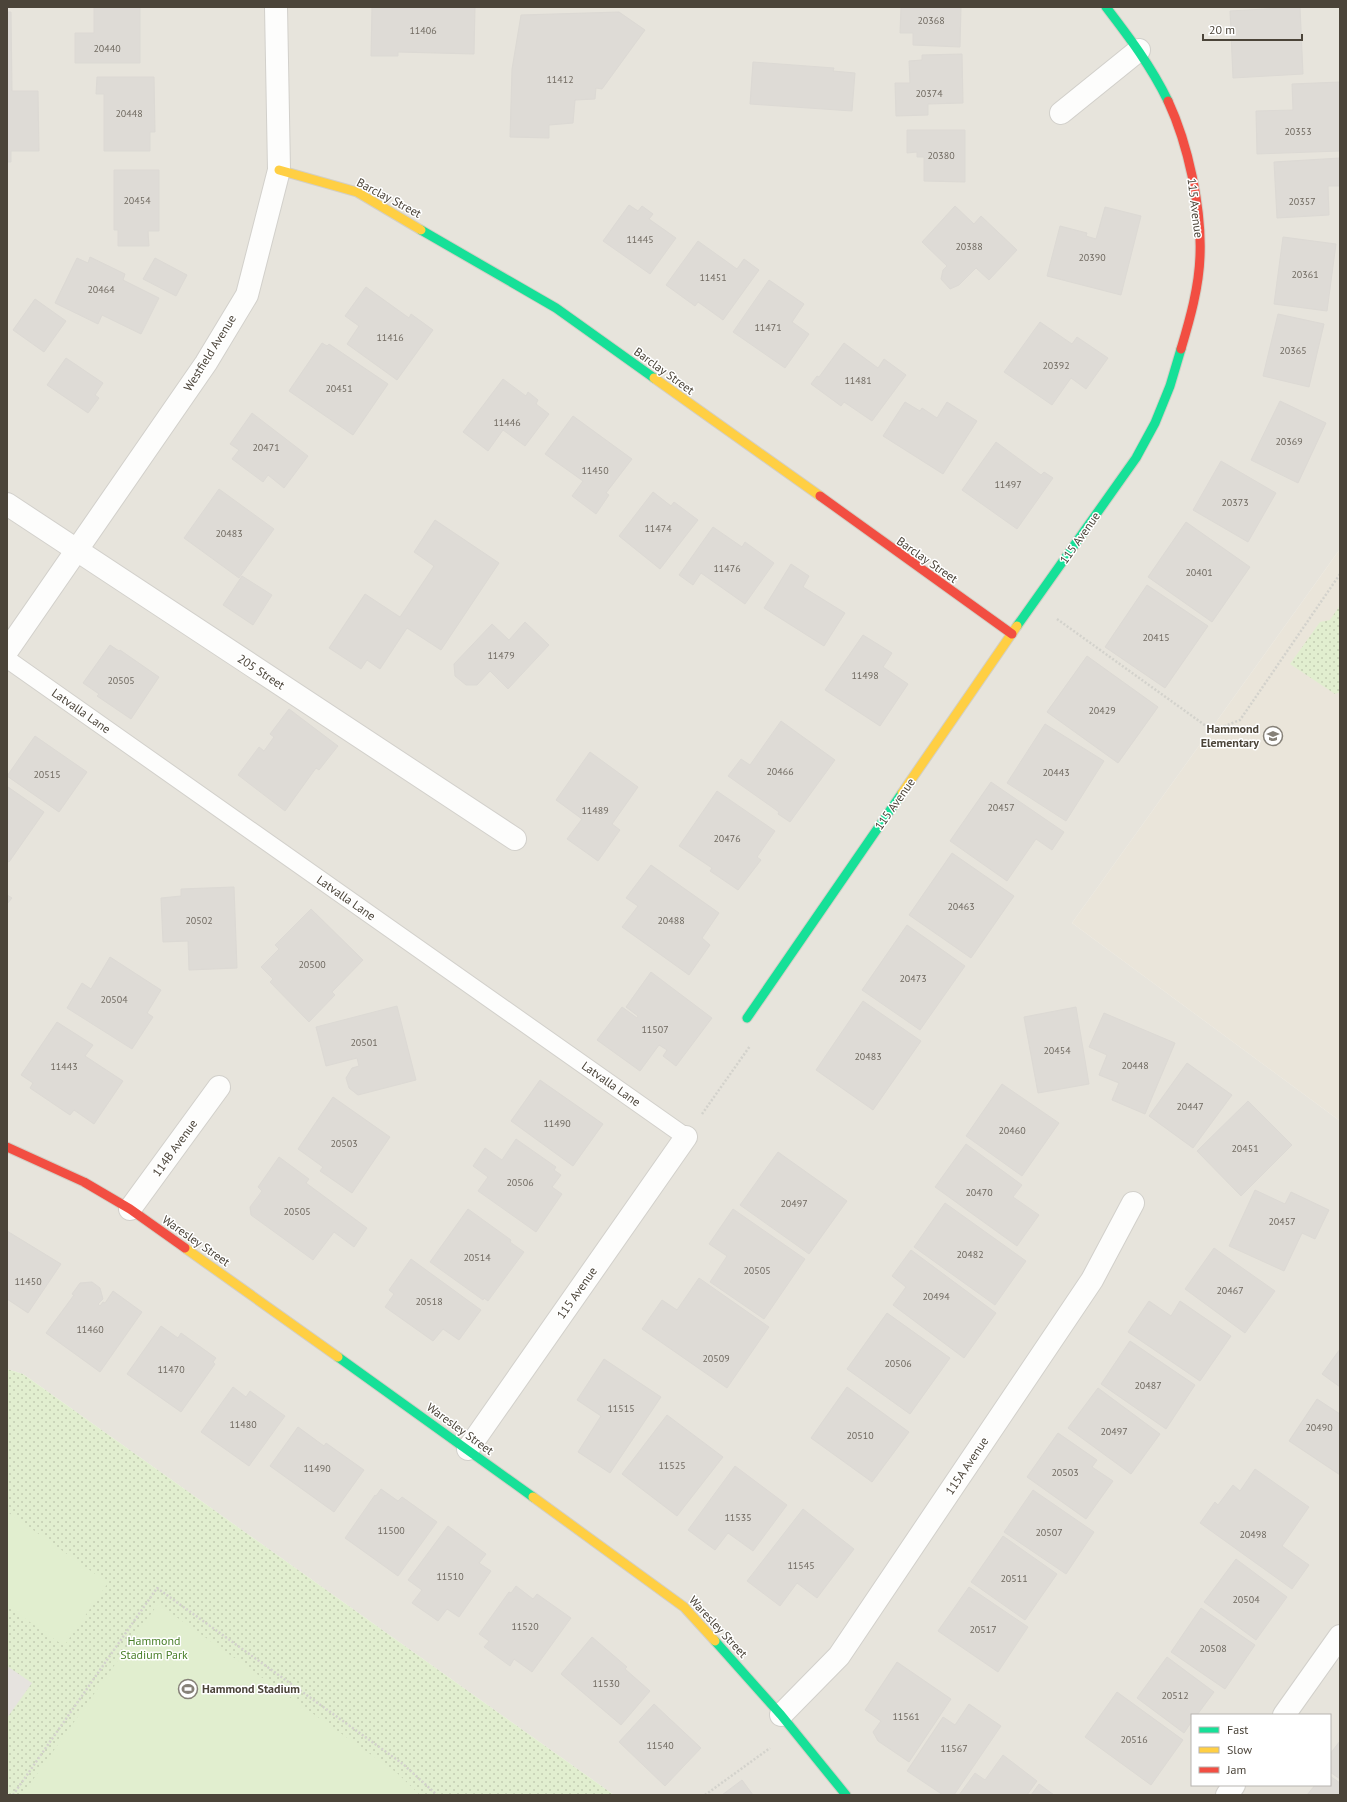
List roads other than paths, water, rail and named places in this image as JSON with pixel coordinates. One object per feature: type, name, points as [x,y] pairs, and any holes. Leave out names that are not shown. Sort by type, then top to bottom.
[{"type":"street","name":"Westfield Avenue","points":[[7,651],[206,363],[247,295],[279,170],[276,7]]},
{"type":"street","name":"115 Avenue","points":[[747,1018],[1033,603],[1136,458],[1155,423],[1170,386],[1195,298],[1200,256],[1200,222],[1188,156],[1178,122],[1158,80],[1106,7]]},
{"type":"street","points":[[1061,113],[1138,50]]},
{"type":"street","name":"Barclay Street","points":[[279,170],[357,192],[556,308],[1012,634]]},
{"type":"street","name":"205 Street","points":[[7,504],[76,551],[515,839]]},
{"type":"street","name":"114B Avenue","points":[[130,1209],[219,1087]]},
{"type":"street","name":"115 Avenue","points":[[468,1449],[686,1137]]},
{"type":"street","name":"Waresley Street","points":[[7,1147],[84,1182],[130,1209],[468,1449],[684,1607],[787,1723],[846,1795]]},
{"type":"street","name":"115A Avenue","points":[[787,1723],[839,1656],[1092,1280],[1134,1203]]},
{"type":"street","points":[[1285,1714],[1340,1636]]},
{"type":"street","points":[[1227,1795],[1233,1786]]},
{"type":"lane","name":"Latvalla Lane","points":[[7,659],[686,1137]]},
{"type":"place","name":"Hammond Elementary","points":[[1273,736]]},
{"type":"place","name":"Hammond Stadium","points":[[188,1689]]},
{"type":"park label","name":"Hammond Stadium Park","points":[[154,1648]]}]
